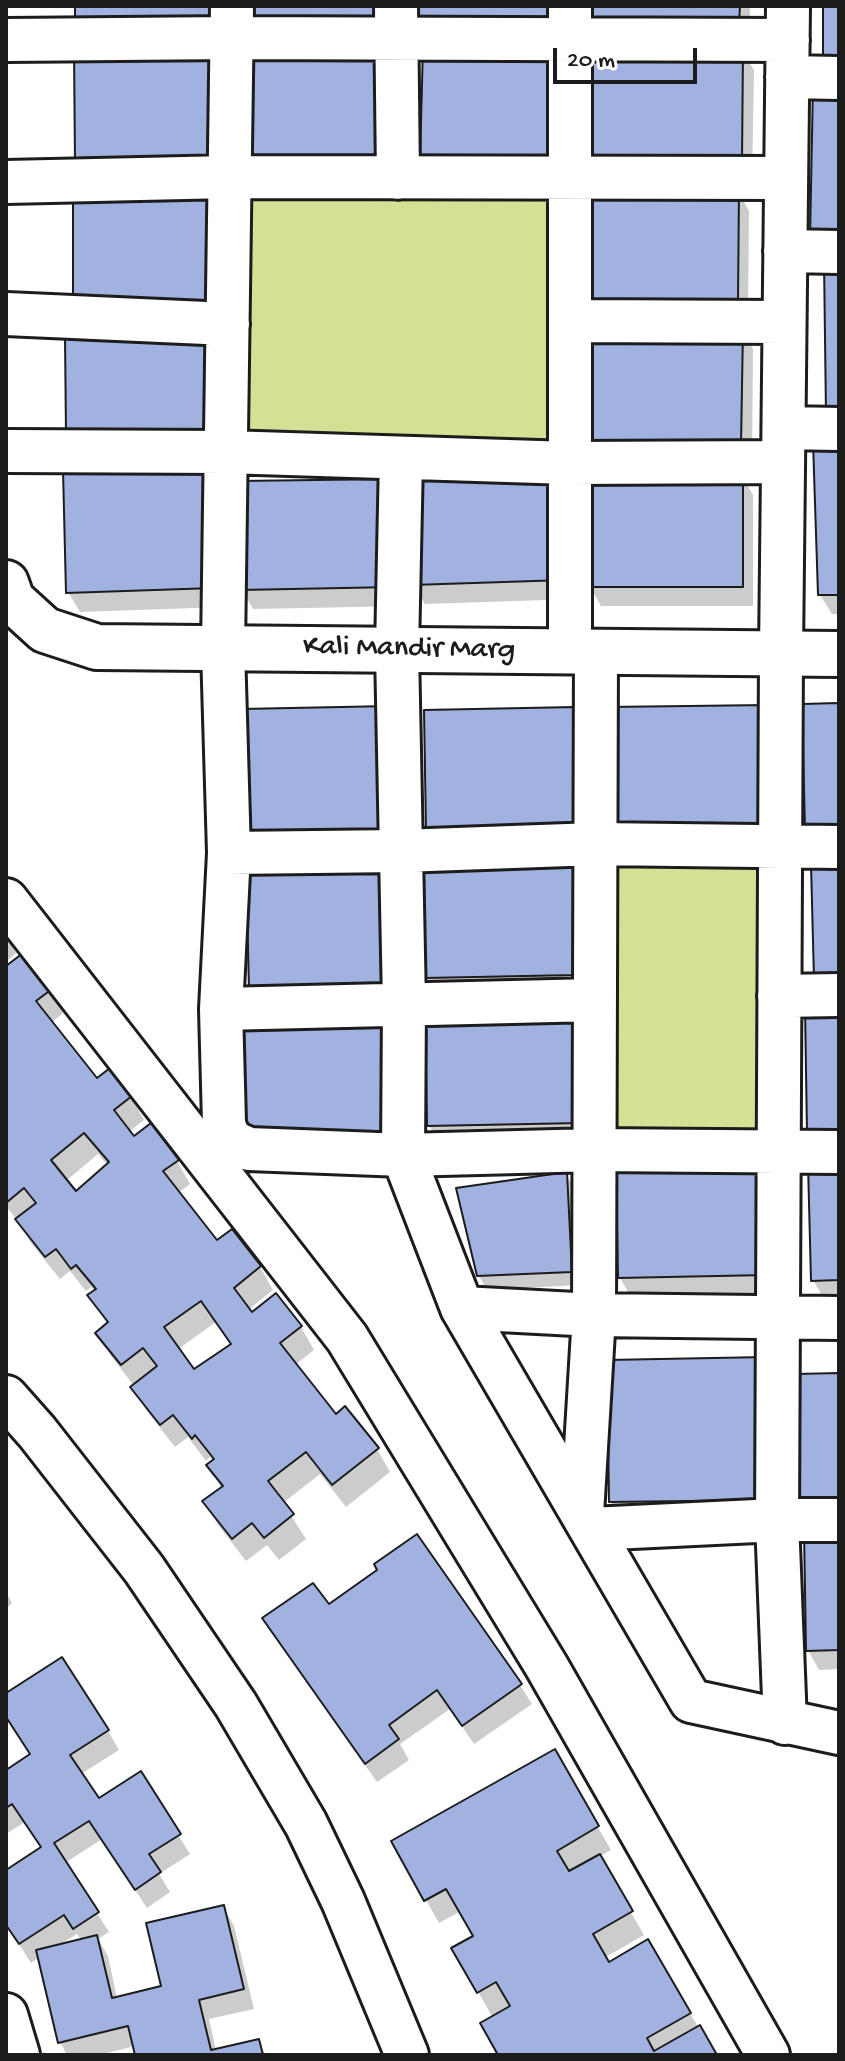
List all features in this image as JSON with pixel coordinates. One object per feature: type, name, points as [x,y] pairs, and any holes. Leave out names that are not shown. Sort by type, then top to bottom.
[{"type":"street","points":[[232,22],[223,649],[229,853],[221,1009],[227,1136],[249,1149],[403,1155],[595,1150],[839,1152]]},
{"type":"street","points":[[6,40],[232,22],[570,23],[788,41],[839,78]]},
{"type":"street","points":[[396,22],[398,178]]},
{"type":"street","points":[[570,23],[570,463],[596,844],[594,1315],[587,1522]]},
{"type":"street","points":[[785,1723],[777,1520],[781,654],[788,41]]},
{"type":"street","points":[[6,182],[230,177],[786,178]]},
{"type":"street","points":[[785,251],[839,252]]},
{"type":"street","points":[[6,314],[228,324]]},
{"type":"street","points":[[570,321],[784,322]]},
{"type":"street","points":[[6,451],[226,452],[570,463],[783,445],[839,429]]},
{"type":"street","points":[[401,458],[397,650],[404,1004],[403,1155],[462,1308],[691,1701],[839,1733]]},
{"type":"street","name":"Kali Mandir Marg","points":[[6,583],[12,600],[45,630],[97,647],[839,654]]},
{"type":"street","points":[[229,853],[596,844],[839,847]]},
{"type":"street","points":[[6,900],[347,1338],[547,1667],[768,2055]]},
{"type":"street","points":[[779,996],[839,995]]},
{"type":"street","points":[[221,1009],[595,1000]]},
{"type":"street","points":[[462,1308],[594,1315],[839,1318]]},
{"type":"street","points":[[6,1397],[144,1569],[236,1705],[306,1824],[343,1901],[407,2055]]},
{"type":"street","points":[[587,1522],[839,1520]]},
{"type":"street","points":[[6,2015],[18,2055]]},
{"type":"green space","points":[[235,194],[557,197],[554,446],[232,443]]},
{"type":"green space","points":[[611,858],[765,858],[766,1135],[613,1136]]},
{"type":"building","points":[[75,6],[225,6],[225,23],[75,23]]},
{"type":"building","points":[[242,6],[387,6],[387,22],[242,23]]},
{"type":"building","points":[[411,6],[555,6],[555,23],[411,24]]},
{"type":"building","points":[[593,6],[740,6],[739,24],[592,19]]},
{"type":"building","points":[[823,6],[839,6],[839,63],[823,63]]},
{"type":"building","points":[[386,41],[388,159],[246,162],[244,43]]},
{"type":"building","points":[[423,46],[559,49],[557,162],[420,159]]},
{"type":"building","points":[[224,47],[225,162],[75,163],[74,49]]},
{"type":"building","points":[[590,47],[743,49],[742,162],[589,161]]},
{"type":"building","points":[[813,84],[839,84],[839,238],[810,238]]},
{"type":"building","points":[[221,184],[222,301],[73,302],[73,185]]},
{"type":"building","points":[[590,187],[739,189],[738,302],[589,300]]},
{"type":"building","points":[[824,261],[839,261],[839,415],[826,415]]},
{"type":"building","points":[[592,326],[743,328],[741,445],[590,444]]},
{"type":"building","points":[[211,334],[213,433],[66,435],[65,337]]},
{"type":"building","points":[[813,442],[839,442],[839,595],[818,595]]},
{"type":"building","points":[[209,465],[214,588],[66,593],[63,470]]},
{"type":"building","points":[[561,473],[565,580],[412,585],[408,478]]},
{"type":"building","points":[[588,474],[743,474],[743,587],[588,587]]},
{"type":"building","points":[[393,479],[395,587],[240,590],[238,481]]},
{"type":"building","points":[[839,703],[839,830],[805,831],[802,704]]},
{"type":"building","points":[[768,705],[770,829],[609,832],[607,707]]},
{"type":"building","points":[[391,706],[393,836],[243,838],[241,709]]},
{"type":"building","points":[[575,707],[577,827],[426,831],[424,710]]},
{"type":"building","points":[[573,859],[575,975],[425,978],[423,862]]},
{"type":"building","points":[[390,863],[392,987],[249,990],[246,866]]},
{"type":"building","points":[[811,864],[839,864],[839,980],[814,980]]},
{"type":"building","points":[[23,953],[52,989],[36,1001],[97,1078],[110,1068],[132,1096],[114,1110],[134,1136],[151,1123],[179,1160],[163,1171],[217,1240],[232,1229],[261,1266],[234,1288],[252,1312],[276,1293],[302,1326],[280,1343],[336,1414],[345,1406],[379,1448],[332,1485],[306,1452],[268,1481],[294,1514],[264,1538],[252,1523],[232,1539],[202,1501],[223,1486],[206,1465],[214,1459],[195,1435],[192,1439],[173,1415],[160,1425],[130,1387],[157,1366],[143,1348],[121,1365],[95,1333],[108,1322],[87,1295],[96,1289],[76,1265],[71,1269],[56,1249],[45,1257],[15,1219],[36,1203],[24,1188],[6,1203],[6,966]],"holes":[[[84,1133],[109,1162],[76,1191],[51,1160]],[[201,1301],[231,1344],[194,1369],[164,1327]]]},
{"type":"building","points":[[839,1007],[839,1133],[807,1133],[805,1008]]},
{"type":"building","points":[[579,1009],[581,1123],[427,1126],[425,1011]]},
{"type":"building","points":[[385,1017],[387,1134],[231,1136],[230,1020]]},
{"type":"building","points":[[764,1159],[767,1275],[618,1278],[616,1162]]},
{"type":"building","points":[[839,1163],[839,1280],[811,1281],[808,1164]]},
{"type":"building","points":[[567,1172],[572,1272],[477,1276],[456,1188]]},
{"type":"building","points":[[766,1357],[768,1500],[609,1502],[607,1360]]},
{"type":"building","points":[[839,1373],[839,1498],[799,1498],[796,1374]]},
{"type":"building","points":[[839,1529],[839,1650],[806,1651],[804,1530]]},
{"type":"building","points":[[417,1534],[522,1684],[462,1726],[437,1690],[389,1725],[399,1739],[365,1764],[262,1618],[313,1583],[329,1604],[377,1570],[374,1564]]},
{"type":"building","points":[[62,1657],[109,1730],[70,1755],[99,1798],[141,1771],[181,1834],[149,1854],[161,1872],[135,1890],[89,1821],[54,1843],[99,1912],[73,1929],[64,1915],[19,1944],[6,1925],[6,1870],[41,1847],[12,1804],[6,1808],[6,1770],[30,1754],[6,1717],[6,1693]]},
{"type":"building","points":[[555,1749],[599,1826],[557,1851],[569,1871],[600,1854],[633,1911],[593,1934],[609,1962],[648,1939],[691,2013],[647,2038],[654,2051],[700,2025],[717,2055],[498,2055],[480,2023],[510,2006],[496,1982],[477,1993],[451,1948],[473,1936],[446,1889],[424,1901],[391,1841]]},
{"type":"building","points":[[224,1905],[244,1989],[199,2000],[211,2050],[259,2039],[263,2055],[135,2055],[128,2026],[58,2043],[36,1950],[97,1935],[112,1998],[161,1986],[146,1923]]}]
